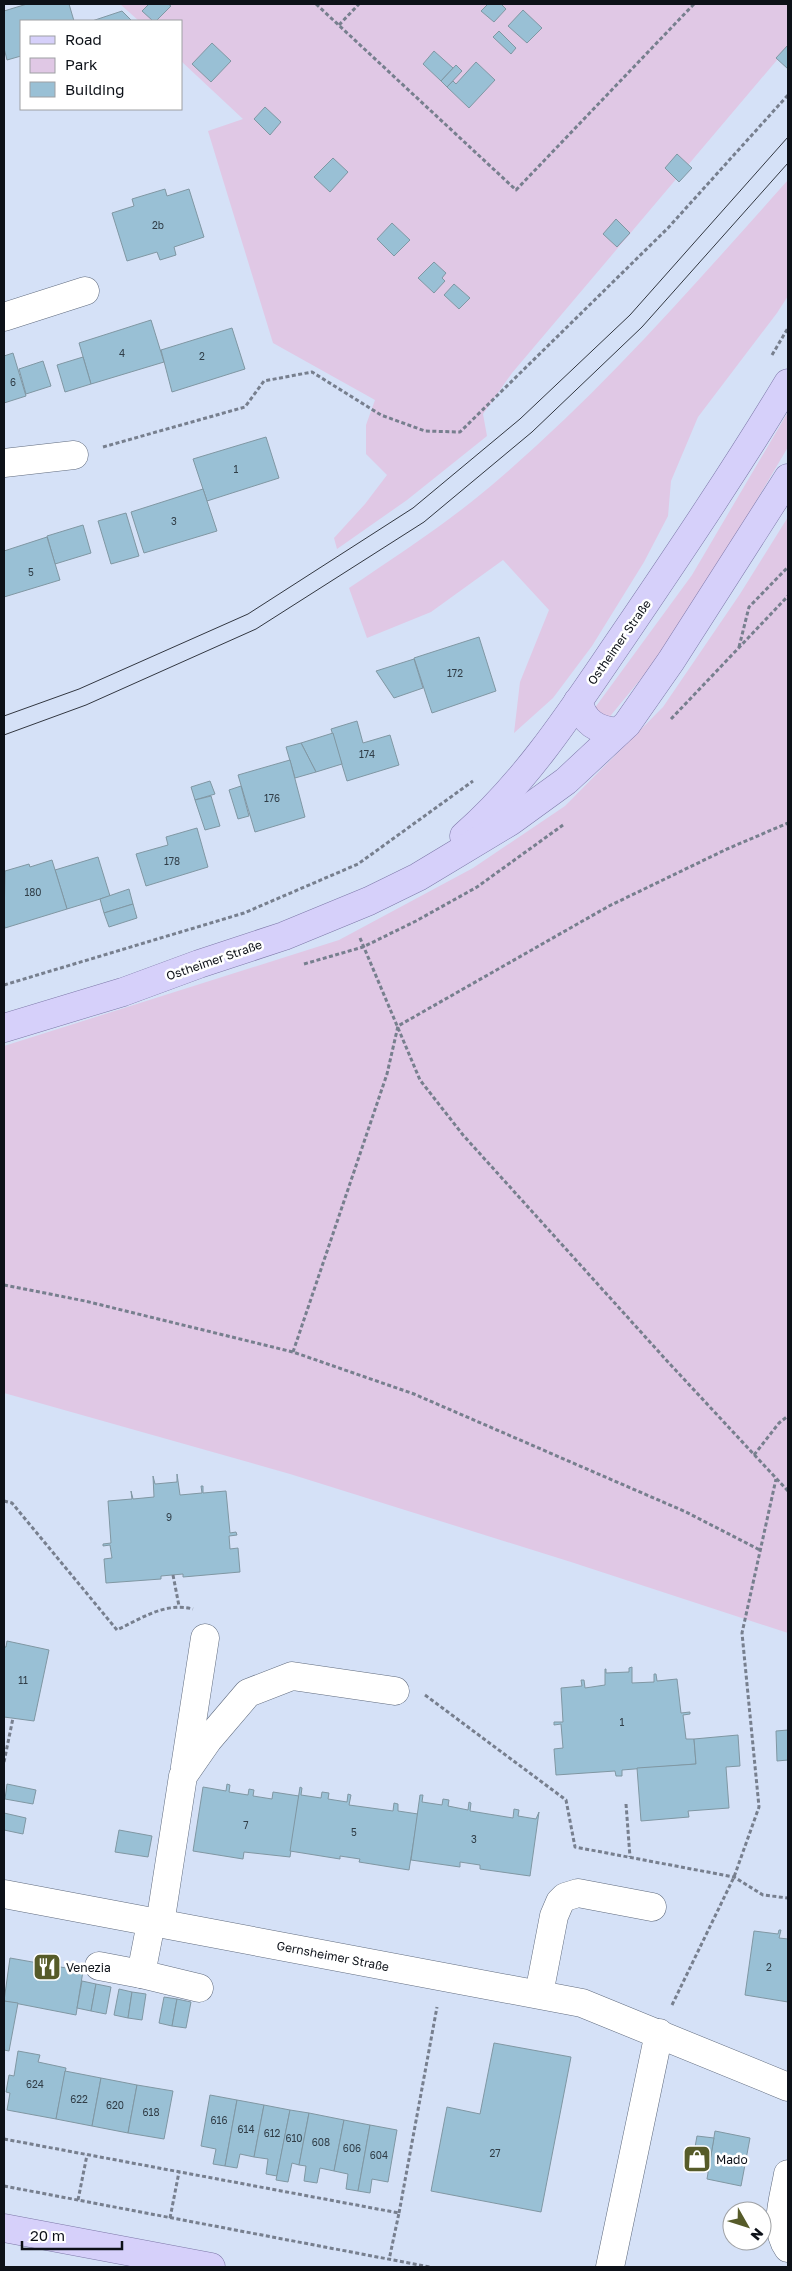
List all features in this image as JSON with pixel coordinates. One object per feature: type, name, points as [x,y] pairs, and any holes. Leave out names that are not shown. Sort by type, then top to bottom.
[{"type":"main road","name":"Ostheimer Straße","points":[[418,877],[487,816],[545,749],[742,460],[788,383]]},
{"type":"main road","name":"Ostheimer Straße","points":[[4,1028],[123,992],[284,936],[351,909],[418,877],[511,821],[566,780],[627,724],[671,661],[788,478]]},
{"type":"main road","points":[[578,701],[582,714],[592,725],[599,729],[618,732]]},
{"type":"main road","points":[[4,2228],[210,2267]]},
{"type":"street","points":[[4,317],[85,290]]},
{"type":"street","points":[[4,463],[74,455]]},
{"type":"street","points":[[141,1974],[155,1923],[183,1776],[205,1638]]},
{"type":"street","points":[[183,1776],[208,1740],[248,1693],[292,1676],[395,1691]]},
{"type":"street","points":[[538,1994],[554,1916],[560,1902],[565,1897],[578,1893],[652,1907]]},
{"type":"street","name":"Gernsheimer Straße","points":[[4,1894],[582,2002],[788,2087]]},
{"type":"street","points":[[99,1966],[199,1988]]},
{"type":"street","points":[[610,2267],[659,2033]]},
{"type":"street","points":[[788,2174],[780,2227],[783,2241],[788,2248]]},
{"type":"path","points":[[316,4],[516,190],[694,4]]},
{"type":"path","points":[[339,25],[359,4]]},
{"type":"path","points":[[74,455],[245,407],[264,381],[312,372],[381,415],[425,431],[460,432],[668,228],[788,95]]},
{"type":"path","points":[[769,361],[788,328]]},
{"type":"path","points":[[788,567],[749,607],[739,648],[788,596]]},
{"type":"path","points":[[4,984],[244,913],[358,864],[480,775]]},
{"type":"path","points":[[294,1352],[387,1074],[398,1026],[609,906],[727,849],[788,823]]},
{"type":"path","points":[[351,909],[363,947],[420,1080],[463,1135],[788,1491]]},
{"type":"path","points":[[4,1285],[85,1301],[294,1352],[414,1394],[686,1512],[760,1550]]},
{"type":"path","points":[[754,1455],[779,1423],[788,1416]]},
{"type":"path","points":[[659,2033],[734,1876],[759,1807],[742,1632],[777,1479]]},
{"type":"path","points":[[4,1501],[12,1503],[117,1630],[160,1609],[179,1606],[173,1575]]},
{"type":"path","points":[[395,1691],[422,1693],[566,1800],[575,1847],[734,1876],[763,1895],[788,1898]]},
{"type":"path","points":[[4,1762],[13,1718]]},
{"type":"path","points":[[626,1804],[630,1857]]},
{"type":"path","points":[[389,2260],[442,1976]]},
{"type":"path","points":[[4,2139],[399,2212]]},
{"type":"path","points":[[78,2200],[87,2154]]},
{"type":"path","points":[[170,2218],[179,2172]]},
{"type":"path","points":[[4,2186],[430,2267]]},
{"type":"green space","points":[[120,4],[788,4],[788,47],[512,373],[483,414],[487,436],[407,500],[337,549],[334,538],[365,504],[387,475],[366,454],[366,425],[375,400],[273,343],[208,131],[243,119],[182,62],[182,20],[138,20]]},
{"type":"green space","points":[[788,180],[788,296],[698,417],[671,481],[668,516],[644,562],[592,646],[553,698],[514,733],[520,682],[549,610],[503,560],[431,612],[367,638],[349,588],[426,536],[499,479],[538,445],[576,409],[648,334]]},
{"type":"green space","points":[[788,412],[788,447],[714,573],[658,658],[607,720],[594,709],[692,575]]},
{"type":"green space","points":[[788,517],[788,1633],[571,1562],[290,1474],[4,1393],[4,1046],[339,940],[473,868],[565,806],[663,707],[740,594]]},
{"type":"building","points":[[27,4],[69,4],[74,20],[20,20],[20,56],[7,60],[4,48],[4,11]]},
{"type":"building","points":[[149,4],[168,4],[171,6],[157,20],[152,20],[142,11]]},
{"type":"building","points":[[488,4],[501,4],[506,9],[494,22],[481,11]]},
{"type":"building","points":[[523,10],[542,28],[527,43],[508,26]]},
{"type":"building","points":[[122,11],[131,20],[95,20]]},
{"type":"building","points":[[499,31],[516,48],[511,54],[493,37]]},
{"type":"building","points":[[212,43],[231,61],[211,82],[192,64]]},
{"type":"building","points":[[788,45],[788,69],[776,58]]},
{"type":"building","points":[[434,51],[453,68],[441,81],[423,64]]},
{"type":"building","points":[[476,62],[495,80],[469,108],[447,87],[453,81],[456,84]]},
{"type":"building","points":[[456,65],[462,71],[447,87],[441,81]]},
{"type":"building","points":[[265,107],[281,122],[270,135],[254,119]]},
{"type":"building","points":[[677,154],[692,168],[679,182],[665,168]]},
{"type":"building","points":[[333,158],[348,172],[330,192],[314,177]]},
{"type":"building","points":[[165,189],[167,196],[189,189],[204,237],[174,247],[176,255],[160,260],[157,252],[127,261],[112,213],[134,206],[132,199]]},
{"type":"building","points":[[616,219],[630,233],[617,247],[603,234]]},
{"type":"building","points":[[392,223],[410,240],[394,256],[377,239]]},
{"type":"building","points":[[434,262],[446,273],[442,278],[445,281],[434,293],[418,278]]},
{"type":"building","points":[[454,284],[470,298],[459,309],[444,295]]},
{"type":"building","points":[[151,320],[164,362],[91,384],[79,343]]},
{"type":"building","points":[[232,328],[245,369],[172,392],[161,350]]},
{"type":"building","points":[[13,353],[26,396],[4,403],[4,356]]},
{"type":"building","points":[[83,357],[91,384],[65,392],[57,365]]},
{"type":"building","points":[[43,361],[51,386],[26,394],[19,369]]},
{"type":"building","points":[[266,437],[279,478],[207,501],[193,459]]},
{"type":"building","points":[[203,489],[217,531],[144,553],[131,512]]},
{"type":"building","points":[[126,513],[139,556],[111,564],[98,521]]},
{"type":"building","points":[[83,525],[91,553],[55,564],[47,536]]},
{"type":"building","points":[[47,537],[60,580],[4,597],[4,551]]},
{"type":"building","points":[[479,637],[496,691],[432,713],[414,658]]},
{"type":"building","points":[[414,659],[423,688],[394,698],[376,671]]},
{"type":"building","points":[[357,721],[363,743],[390,735],[399,765],[347,781],[331,729]]},
{"type":"building","points":[[333,733],[342,764],[316,772],[301,743]]},
{"type":"building","points":[[301,743],[316,772],[295,778],[286,747]]},
{"type":"building","points":[[290,760],[305,817],[255,832],[238,775]]},
{"type":"building","points":[[210,781],[215,794],[195,800],[191,787]]},
{"type":"building","points":[[241,786],[249,816],[238,819],[229,790]]},
{"type":"building","points":[[211,796],[220,826],[205,830],[195,800]]},
{"type":"building","points":[[197,828],[208,867],[146,886],[136,854],[168,845],[166,837]]},
{"type":"building","points":[[98,857],[110,896],[67,909],[55,870]]},
{"type":"building","points":[[52,860],[67,909],[5,928],[5,871],[29,864],[30,867]]},
{"type":"building","points":[[129,889],[133,904],[104,913],[100,899]]},
{"type":"building","points":[[133,904],[137,918],[109,927],[104,913]]},
{"type":"building","points":[[177,1474],[180,1495],[202,1493],[201,1486],[203,1486],[203,1493],[226,1491],[230,1533],[236,1532],[237,1535],[229,1536],[230,1549],[238,1548],[240,1572],[183,1577],[183,1574],[161,1576],[161,1579],[106,1583],[104,1559],[112,1558],[110,1545],[103,1546],[103,1544],[111,1543],[108,1501],[132,1499],[131,1491],[133,1499],[154,1497],[153,1476],[155,1484],[177,1482]]},
{"type":"building","points":[[7,1641],[49,1650],[34,1721],[4,1717],[4,1647],[6,1647]]},
{"type":"building","points":[[632,1667],[632,1683],[654,1682],[654,1674],[656,1674],[657,1681],[677,1679],[681,1713],[690,1712],[690,1714],[683,1715],[686,1739],[694,1739],[696,1764],[622,1770],[622,1776],[616,1776],[615,1771],[556,1775],[554,1749],[563,1748],[561,1724],[554,1725],[554,1722],[563,1722],[561,1688],[582,1686],[581,1680],[584,1680],[585,1688],[605,1685],[605,1669],[606,1673],[629,1672],[629,1668]]},
{"type":"building","points":[[788,1730],[788,1760],[777,1761],[776,1731]]},
{"type":"building","points":[[738,1735],[740,1766],[726,1767],[729,1808],[688,1811],[689,1817],[641,1821],[637,1768],[696,1764],[694,1739]]},
{"type":"building","points":[[7,1784],[36,1790],[33,1804],[5,1799]]},
{"type":"building","points":[[227,1784],[230,1785],[229,1792],[248,1795],[249,1789],[254,1790],[253,1796],[272,1799],[273,1792],[299,1796],[290,1857],[244,1852],[243,1859],[193,1851],[203,1787],[226,1791]]},
{"type":"building","points":[[300,1787],[302,1788],[301,1795],[321,1798],[322,1792],[329,1793],[328,1799],[347,1802],[348,1794],[351,1795],[349,1805],[393,1811],[394,1803],[398,1804],[398,1811],[418,1814],[409,1870],[359,1862],[360,1859],[340,1856],[340,1859],[290,1851]]},
{"type":"building","points":[[420,1795],[423,1795],[422,1802],[442,1805],[443,1799],[449,1800],[448,1806],[468,1810],[469,1802],[471,1803],[470,1811],[513,1818],[514,1809],[519,1810],[518,1816],[536,1819],[539,1812],[530,1876],[480,1869],[480,1865],[460,1862],[460,1867],[411,1860]]},
{"type":"building","points":[[4,1813],[26,1818],[23,1834],[4,1830]]},
{"type":"building","points":[[119,1830],[152,1836],[148,1857],[115,1852]]},
{"type":"building","points":[[779,1930],[781,1930],[779,1938],[788,1939],[788,2002],[745,1995],[754,1931],[778,1934]]},
{"type":"building","points":[[10,1958],[83,1971],[76,2015],[4,2001]]},
{"type":"building","points":[[82,1981],[96,1984],[91,2011],[77,2008]]},
{"type":"building","points":[[96,1984],[111,1987],[106,2014],[91,2011]]},
{"type":"building","points":[[119,1989],[132,1992],[128,2018],[114,2015]]},
{"type":"building","points":[[132,1992],[146,1994],[142,2020],[128,2018]]},
{"type":"building","points":[[164,1997],[177,1999],[172,2026],[159,2023]]},
{"type":"building","points":[[177,1999],[191,2002],[186,2028],[172,2026]]},
{"type":"building","points":[[4,2001],[18,2003],[9,2051],[4,2050]]},
{"type":"building","points":[[494,2043],[571,2057],[541,2212],[431,2191],[447,2107],[480,2114]]},
{"type":"building","points":[[18,2051],[40,2055],[38,2062],[66,2068],[56,2119],[7,2110],[10,2093],[6,2092],[9,2075],[14,2076]]},
{"type":"building","points":[[65,2071],[101,2078],[92,2126],[56,2119]]},
{"type":"building","points":[[101,2078],[137,2085],[128,2133],[92,2126]]},
{"type":"building","points":[[137,2085],[173,2091],[164,2139],[128,2133]]},
{"type":"building","points":[[210,2095],[237,2100],[225,2166],[213,2164],[216,2149],[201,2146]]},
{"type":"building","points":[[237,2100],[264,2105],[254,2157],[240,2154],[237,2168],[225,2166]]},
{"type":"building","points":[[264,2105],[290,2110],[277,2176],[266,2174],[268,2159],[254,2157]]},
{"type":"building","points":[[290,2110],[309,2113],[299,2165],[292,2163],[288,2182],[276,2180]]},
{"type":"building","points":[[309,2113],[344,2120],[334,2171],[320,2168],[317,2183],[304,2181],[306,2166],[299,2165]]},
{"type":"building","points":[[344,2120],[370,2125],[358,2191],[346,2189],[348,2174],[334,2171]]},
{"type":"building","points":[[370,2125],[397,2130],[388,2182],[372,2179],[370,2193],[358,2191]]},
{"type":"building","points":[[715,2131],[750,2138],[741,2186],[707,2179]]},
{"type":"building","points":[[697,2136],[714,2138],[708,2172],[691,2169]]},
{"type":"tram line","points":[[4,716],[79,689],[248,614],[413,508],[520,419],[630,315],[788,137]]},
{"type":"tram line","points":[[4,735],[86,705],[256,629],[424,522],[532,432],[642,327],[788,163]]},
{"type":"place","name":"Venezia","points":[[47,1967]]},
{"type":"place","name":"Mado","points":[[697,2159]]}]
